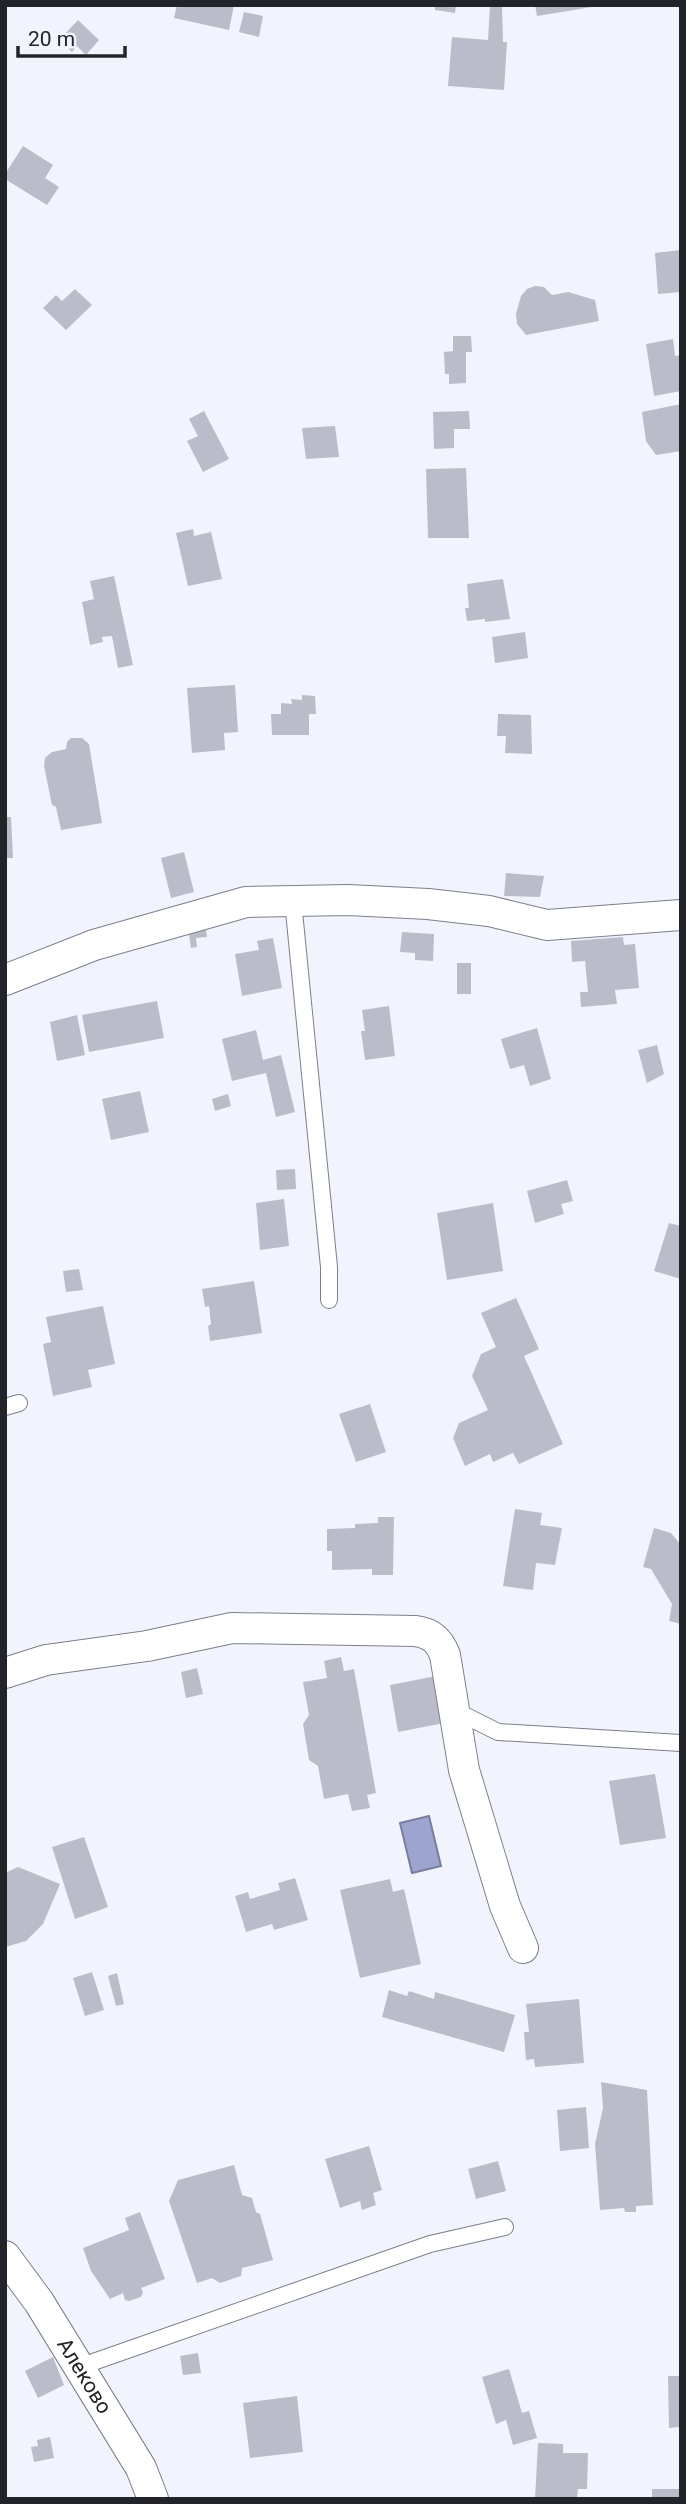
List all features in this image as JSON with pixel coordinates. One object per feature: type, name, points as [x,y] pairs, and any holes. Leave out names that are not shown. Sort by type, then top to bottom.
[{"type":"street","points":[[5,980],[94,945],[246,902],[348,900],[428,904],[489,911],[547,925],[681,915]]},
{"type":"street","points":[[5,1673],[46,1660],[146,1646],[232,1628],[415,1631],[431,1635],[442,1647],[464,1770],[505,1906],[523,1948]]},
{"type":"street","name":"Алеково","points":[[5,2256],[39,2302],[141,2468],[153,2499]]},
{"type":"lane","points":[[293,901],[329,1267],[329,1300]]},
{"type":"lane","points":[[454,1710],[498,1732],[681,1743]]},
{"type":"lane","points":[[79,2367],[430,2244],[505,2227]]},
{"type":"water","points":[[429,1816],[441,1866],[412,1873],[400,1823]]},
{"type":"building","points":[[177,5],[234,5],[229,30],[174,18]]},
{"type":"building","points":[[435,5],[456,5],[455,13],[435,10]]},
{"type":"building","points":[[490,5],[502,5],[503,42],[507,42],[504,90],[448,86],[452,37],[488,40]]},
{"type":"building","points":[[535,5],[592,5],[592,7],[537,16]]},
{"type":"building","points":[[244,12],[263,16],[259,37],[239,32]]},
{"type":"building","points":[[78,20],[99,40],[86,55],[77,46],[72,52],[66,46],[71,41],[64,35]]},
{"type":"building","points":[[23,146],[53,165],[45,178],[59,187],[47,205],[5,179],[5,174]]},
{"type":"building","points":[[681,250],[681,292],[658,294],[655,253]]},
{"type":"building","points":[[544,287],[552,295],[568,292],[595,300],[599,321],[526,335],[517,324],[516,314],[521,296],[527,289]]},
{"type":"building","points":[[75,289],[92,305],[66,330],[43,308],[56,295],[62,301]]},
{"type":"building","points":[[453,336],[471,336],[472,352],[466,352],[466,383],[449,384],[449,374],[445,374],[444,352],[453,351]]},
{"type":"building","points":[[673,339],[675,356],[681,355],[681,391],[654,396],[646,344]]},
{"type":"building","points":[[681,404],[681,451],[656,455],[646,441],[642,412]]},
{"type":"building","points":[[204,411],[229,459],[203,472],[187,441],[198,436],[189,419]]},
{"type":"building","points":[[469,411],[470,429],[454,429],[454,448],[434,449],[433,412]]},
{"type":"building","points":[[335,426],[339,457],[306,459],[302,428]]},
{"type":"building","points":[[466,468],[469,538],[428,538],[426,469]]},
{"type":"building","points":[[193,529],[194,536],[211,532],[222,579],[188,586],[176,533]]},
{"type":"building","points":[[114,576],[133,665],[118,668],[112,636],[102,637],[103,642],[90,645],[82,602],[94,599],[90,581]]},
{"type":"building","points":[[503,579],[510,619],[467,621],[467,584]]},
{"type":"building","points":[[525,632],[528,658],[495,663],[492,637]]},
{"type":"building","points":[[235,685],[238,732],[224,733],[225,750],[192,753],[187,688]]},
{"type":"building","points":[[302,695],[315,696],[316,714],[309,714],[309,735],[272,735],[271,714],[281,714],[281,703],[292,704],[291,699],[302,700]]},
{"type":"building","points":[[498,714],[531,715],[532,754],[505,753],[506,736],[497,736]]},
{"type":"building","points":[[71,738],[82,738],[89,744],[102,823],[61,830],[56,807],[52,805],[44,766],[45,758],[52,752],[66,749]]},
{"type":"building","points":[[5,817],[11,817],[13,858],[5,858]]},
{"type":"building","points":[[184,852],[194,892],[171,898],[161,858]]},
{"type":"building","points":[[506,873],[544,876],[540,897],[504,896]]},
{"type":"building","points":[[205,925],[207,937],[196,938],[197,947],[191,948],[188,928]]},
{"type":"building","points":[[402,932],[434,934],[433,961],[415,960],[415,953],[400,952]]},
{"type":"building","points":[[623,937],[624,945],[635,944],[639,988],[615,990],[617,1004],[581,1007],[580,992],[588,992],[585,961],[572,962],[571,941]]},
{"type":"building","points":[[273,938],[282,988],[242,996],[235,954],[259,950],[257,941]]},
{"type":"building","points":[[457,963],[471,963],[471,994],[457,994]]},
{"type":"building","points":[[157,1001],[164,1038],[89,1052],[82,1015]]},
{"type":"building","points":[[389,1006],[395,1056],[365,1060],[361,1031],[365,1031],[362,1010]]},
{"type":"building","points":[[77,1015],[85,1055],[57,1061],[50,1022]]},
{"type":"building","points":[[537,1028],[551,1079],[530,1086],[524,1065],[510,1069],[501,1039]]},
{"type":"building","points":[[256,1030],[263,1060],[281,1055],[295,1112],[276,1117],[266,1073],[232,1081],[222,1039]]},
{"type":"building","points":[[657,1045],[664,1074],[647,1083],[638,1050]]},
{"type":"building","points":[[140,1091],[149,1132],[111,1140],[102,1099]]},
{"type":"building","points":[[228,1094],[231,1106],[215,1111],[212,1099]]},
{"type":"building","points":[[295,1169],[296,1189],[277,1190],[276,1170]]},
{"type":"building","points":[[567,1180],[573,1201],[561,1204],[564,1214],[535,1223],[527,1191]]},
{"type":"building","points":[[284,1199],[289,1246],[260,1250],[256,1203]]},
{"type":"building","points":[[493,1203],[503,1271],[447,1280],[437,1213]]},
{"type":"building","points":[[669,1223],[681,1226],[681,1279],[654,1271]]},
{"type":"building","points":[[79,1269],[83,1290],[66,1292],[63,1271]]},
{"type":"building","points":[[254,1281],[262,1333],[210,1341],[209,1306],[205,1307],[202,1289]]},
{"type":"building","points":[[516,1298],[539,1349],[524,1356],[563,1444],[519,1464],[513,1453],[493,1462],[490,1454],[465,1466],[453,1438],[459,1423],[488,1410],[472,1376],[481,1354],[496,1347],[481,1313]]},
{"type":"building","points":[[103,1306],[115,1364],[88,1370],[92,1387],[53,1396],[43,1344],[51,1342],[46,1317]]},
{"type":"building","points":[[370,1404],[386,1452],[356,1462],[339,1414]]},
{"type":"building","points":[[515,1509],[542,1513],[540,1525],[562,1528],[555,1565],[536,1563],[533,1590],[503,1586]]},
{"type":"building","points":[[378,1517],[394,1517],[393,1575],[372,1575],[372,1569],[332,1570],[332,1551],[327,1551],[327,1529],[355,1528],[355,1524],[378,1523]]},
{"type":"building","points":[[654,1528],[671,1533],[681,1545],[681,1624],[669,1621],[672,1604],[651,1569],[643,1567]]},
{"type":"building","points":[[341,1657],[344,1671],[354,1669],[376,1793],[367,1795],[370,1808],[352,1811],[348,1794],[324,1799],[318,1766],[309,1760],[303,1724],[309,1715],[303,1682],[327,1678],[324,1661]]},
{"type":"building","points":[[197,1668],[203,1694],[186,1698],[181,1672]]},
{"type":"building","points":[[436,1676],[444,1723],[398,1732],[390,1685]]},
{"type":"building","points":[[655,1774],[666,1838],[620,1845],[609,1781]]},
{"type":"building","points":[[84,1837],[108,1907],[75,1919],[52,1847]]},
{"type":"building","points":[[18,1867],[60,1884],[43,1924],[26,1941],[5,1947],[5,1873]]},
{"type":"building","points":[[295,1878],[308,1920],[274,1930],[272,1924],[246,1932],[235,1896],[248,1892],[250,1899],[280,1890],[278,1883]]},
{"type":"building","points":[[390,1879],[393,1892],[404,1889],[421,1964],[360,1978],[340,1890]]},
{"type":"building","points":[[92,1972],[104,2010],[85,2016],[73,1978]]},
{"type":"building","points":[[117,1973],[124,2004],[116,2006],[108,1976]]},
{"type":"building","points":[[389,1990],[407,1996],[409,1991],[434,1999],[435,1992],[515,2015],[504,2052],[382,2017]]},
{"type":"building","points":[[579,1999],[584,2063],[535,2067],[534,2059],[526,2060],[524,2032],[529,2032],[526,2004]]},
{"type":"building","points":[[601,2082],[647,2090],[653,2205],[636,2206],[636,2212],[625,2212],[624,2208],[600,2210],[595,2144],[603,2108]]},
{"type":"building","points":[[586,2107],[589,2148],[560,2151],[557,2110]]},
{"type":"building","points":[[369,2146],[382,2190],[373,2193],[376,2205],[362,2210],[360,2201],[340,2208],[325,2159]]},
{"type":"building","points":[[498,2161],[506,2191],[476,2199],[468,2169]]},
{"type":"building","points":[[234,2165],[242,2195],[252,2198],[256,2212],[260,2214],[273,2260],[242,2268],[241,2276],[220,2283],[212,2278],[197,2283],[169,2201],[178,2180]]},
{"type":"building","points":[[140,2212],[165,2279],[141,2288],[141,2297],[129,2301],[125,2300],[123,2293],[110,2299],[91,2271],[83,2248],[129,2230],[125,2218]]},
{"type":"building","points":[[198,2353],[201,2373],[183,2375],[180,2356]]},
{"type":"building","points":[[53,2357],[64,2385],[38,2398],[25,2371]]},
{"type":"building","points":[[509,2369],[522,2413],[529,2411],[537,2438],[513,2445],[506,2420],[496,2424],[482,2377]]},
{"type":"building","points":[[668,2376],[681,2376],[681,2427],[669,2428]]},
{"type":"building","points":[[297,2396],[303,2452],[250,2458],[243,2403]]},
{"type":"building","points":[[50,2437],[54,2458],[34,2462],[31,2447],[38,2446],[37,2440]]},
{"type":"building","points":[[538,2443],[563,2444],[563,2453],[588,2453],[587,2489],[578,2489],[577,2499],[535,2499]]},
{"type":"building","points":[[652,2489],[681,2489],[681,2499],[652,2499]]}]
